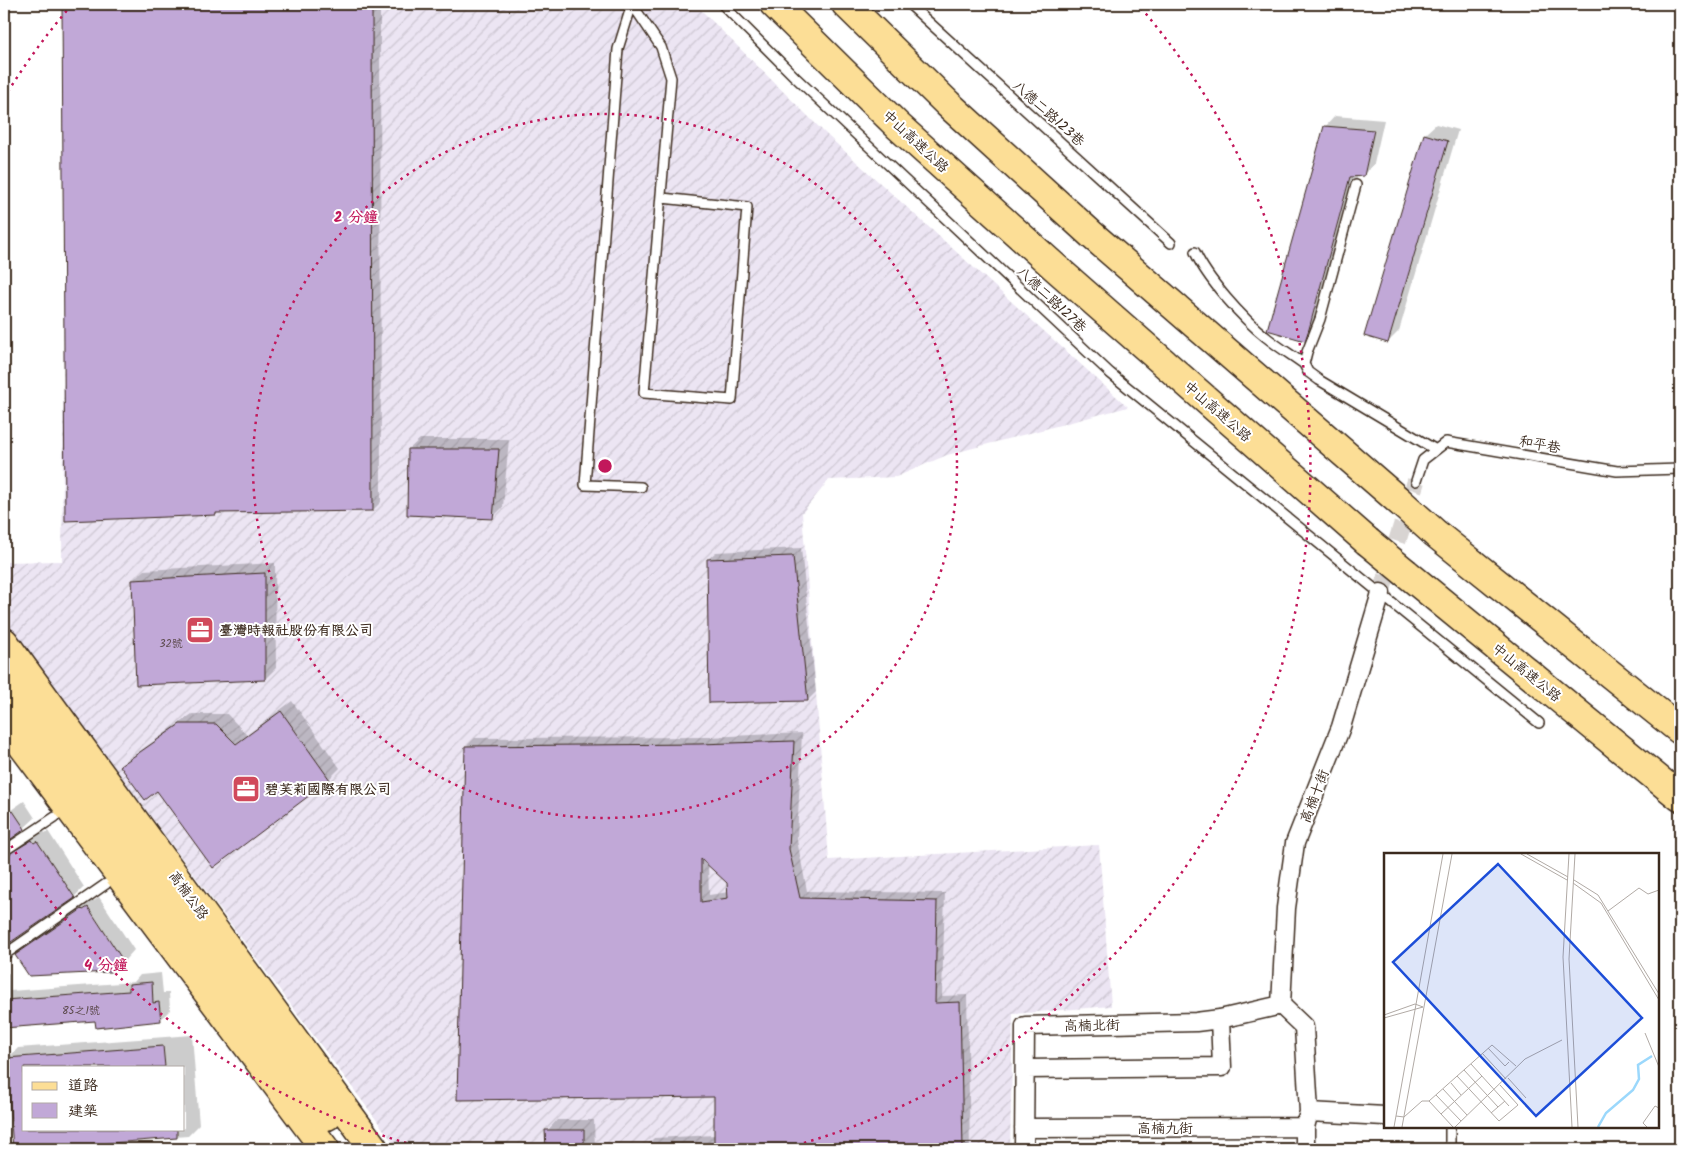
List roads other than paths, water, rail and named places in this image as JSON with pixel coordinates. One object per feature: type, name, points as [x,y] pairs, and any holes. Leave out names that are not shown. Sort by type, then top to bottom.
[{"type":"main road","name":"中山高速公路","points":[[774,4],[898,126],[1366,541],[1680,797]]},
{"type":"main road","points":[[846,4],[948,104],[1092,235],[1407,491],[1436,534],[1680,730]]},
{"type":"main road","name":"高楠公路","points":[[4,642],[374,1149]]},
{"type":"main road","name":"高楠公路","points":[[4,685],[352,1149]]},
{"type":"main road","points":[[4,721],[324,1149]]},
{"type":"main road","points":[[4,747],[302,1149]]},
{"type":"street","name":"高楠十街","points":[[1281,1005],[1286,908],[1295,844],[1341,727],[1381,594]]},
{"type":"street","name":"高楠北街","points":[[1024,1149],[1026,1026],[1196,1022],[1220,1019],[1281,1005]]},
{"type":"street","points":[[1281,1005],[1304,1027],[1307,1120],[1305,1149]]},
{"type":"street","points":[[1025,1069],[1222,1068],[1220,1019]]},
{"type":"street","name":"高楠九街","points":[[1024,1128],[1384,1116]]},
{"type":"lane","points":[[632,4],[661,47],[670,78],[662,198],[644,393],[732,400],[747,207],[662,198]]},
{"type":"lane","points":[[632,4],[618,49],[584,485],[641,487]]},
{"type":"lane","name":"八德二路127巷","points":[[722,4],[795,77],[1110,373],[1539,723]]},
{"type":"lane","name":"八德二路123巷","points":[[909,4],[1171,242]]},
{"type":"lane","points":[[1304,364],[1306,352],[1320,319],[1356,184]]},
{"type":"lane","points":[[1195,252],[1200,263],[1228,299],[1267,338],[1304,364],[1308,372],[1436,450],[1423,460],[1407,491]]},
{"type":"lane","name":"和平巷","points":[[1436,450],[1446,442],[1616,472],[1680,469]]},
{"type":"lane","points":[[4,851],[55,816]]},
{"type":"lane","points":[[4,955],[106,884]]},
{"type":"lane","points":[[1450,1128],[1450,1149]]},
{"type":"tunnel","points":[[1381,593],[1416,481]]},
{"type":"place","name":"臺灣時報社股份有限公司","points":[[200,630]]},
{"type":"place","name":"碧芙莉國際有限公司","points":[[246,789]]}]
